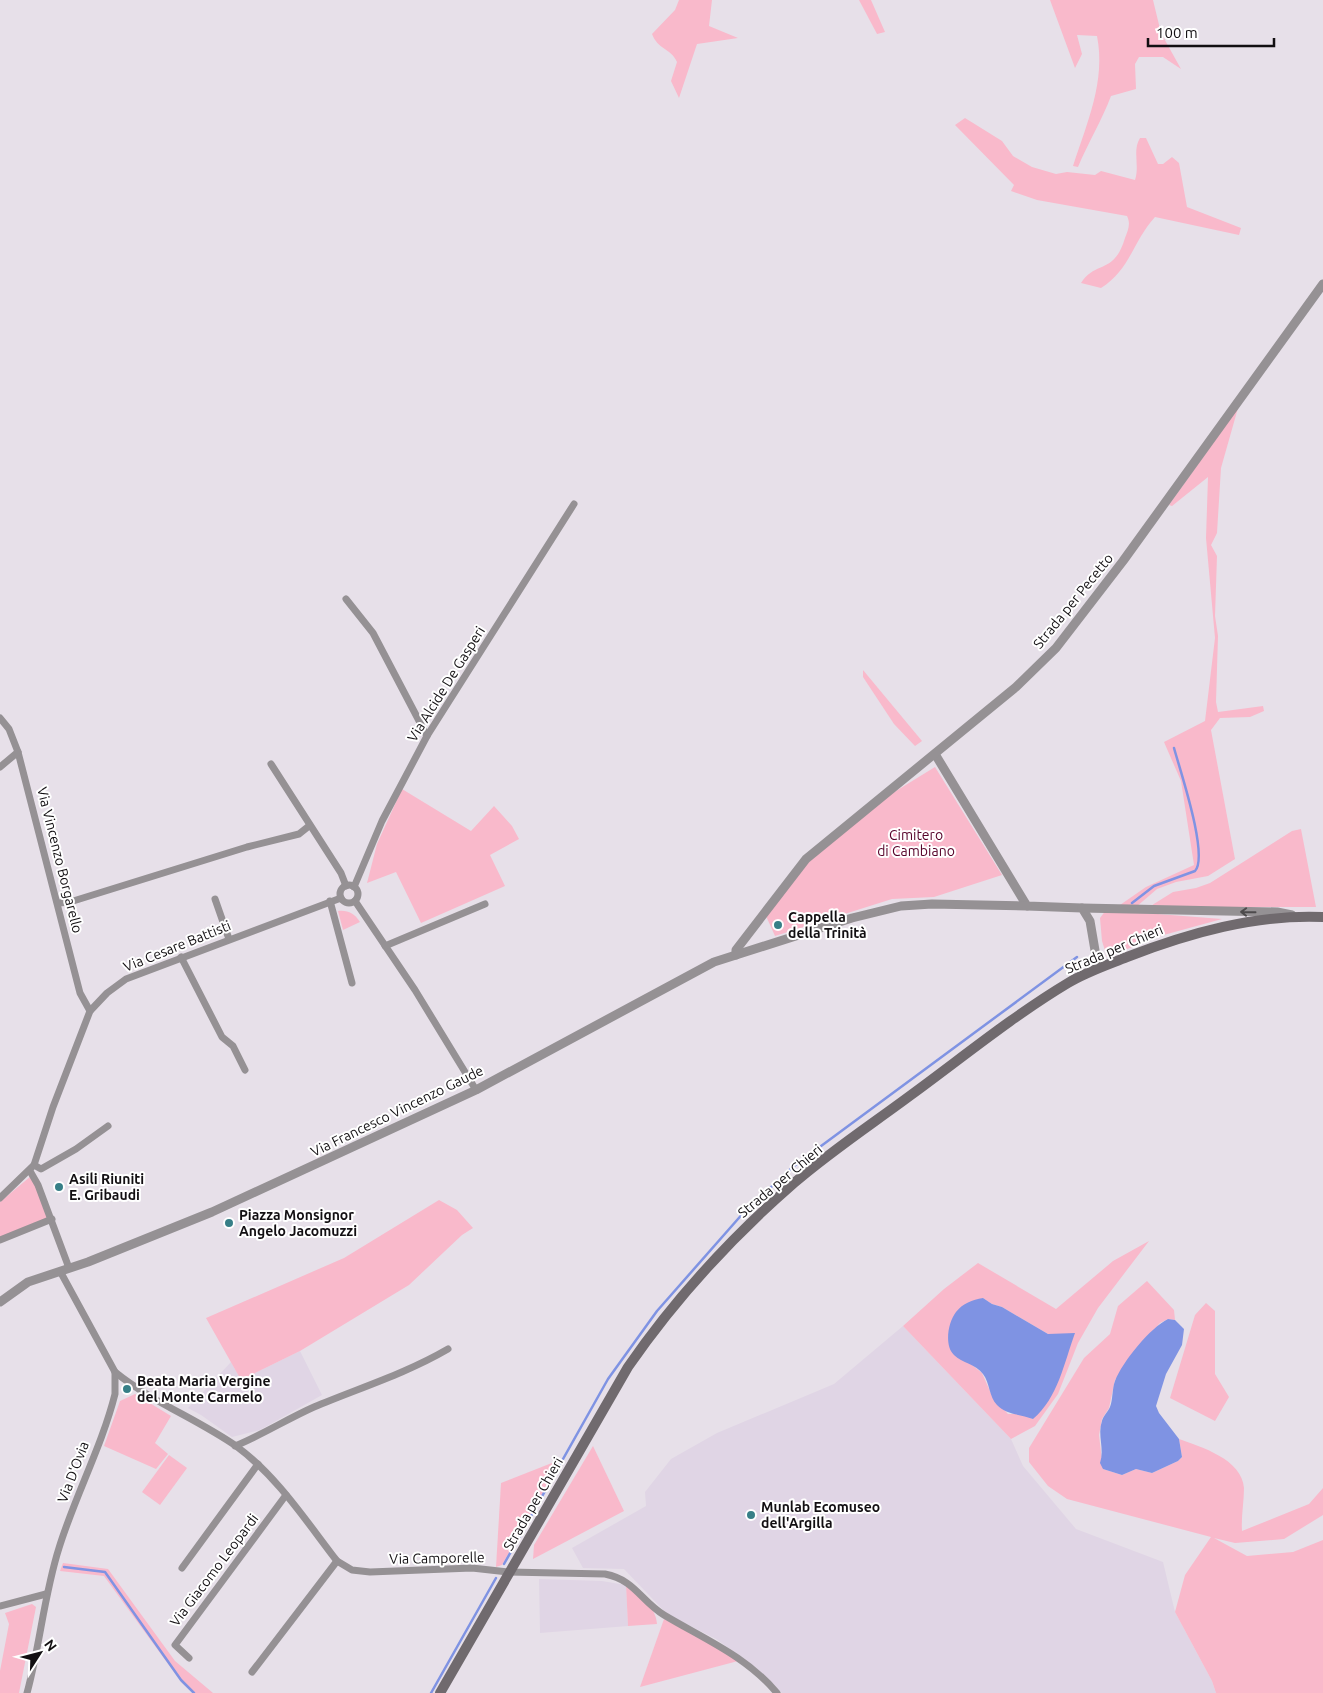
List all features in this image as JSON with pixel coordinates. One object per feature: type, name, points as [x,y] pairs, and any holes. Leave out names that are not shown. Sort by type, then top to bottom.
[{"type":"main road","name":"Strada per Chieri","points":[[440,1693],[508,1572],[628,1367],[654,1330],[728,1246],[796,1181],[1028,1008],[1070,981],[1098,968],[1180,937],[1245,923],[1297,915],[1323,916]]},
{"type":"street","name":"Strada per Pecetto","points":[[736,955],[736,950],[806,859],[1016,687],[1056,648],[1123,561],[1323,284]]},
{"type":"street","name":"Via Alcide De Gasperi","points":[[354,887],[382,820],[426,736],[574,504]]},
{"type":"street","points":[[346,599],[373,632],[426,736]]},
{"type":"street","name":"Via Vincenzo Borgarello","points":[[0,718],[9,729],[18,752],[59,903],[80,993],[90,1011]]},
{"type":"street","points":[[0,767],[18,752]]},
{"type":"street","points":[[935,754],[1027,906]]},
{"type":"street","points":[[271,764],[340,873],[346,886]]},
{"type":"street","points":[[59,903],[70,902],[247,847],[298,834],[309,826]]},
{"type":"street","points":[[346,886],[354,887],[358,895],[355,901],[348,903],[341,898],[341,892],[346,886]]},
{"type":"street","name":"Via Cesare Battisti","points":[[0,1198],[32,1168],[90,1011],[106,993],[126,979],[341,898]]},
{"type":"street","points":[[215,899],[229,939]]},
{"type":"street","points":[[355,901],[415,990],[476,1090]]},
{"type":"street","points":[[330,902],[352,983]]},
{"type":"street","points":[[386,946],[485,904]]},
{"type":"street","name":"Via Francesco Vincenzo Gaude","points":[[1,1298],[21,1285],[64,1270],[266,1188],[476,1090],[714,962],[870,912],[901,906],[932,904],[1277,912],[1297,915]]},
{"type":"street","points":[[1082,908],[1090,921],[1098,968]]},
{"type":"street","points":[[181,957],[222,1037],[233,1046],[244,1070]]},
{"type":"street","points":[[108,1126],[76,1149],[41,1169],[32,1168],[52,1219],[64,1270],[115,1372]]},
{"type":"street","points":[[0,1240],[52,1219]]},
{"type":"street","points":[[235,1446],[259,1436],[313,1408],[408,1371],[448,1349]]},
{"type":"street","name":"Via Camporelle","points":[[115,1372],[134,1387],[180,1412],[235,1446],[258,1464],[286,1495],[337,1561],[352,1570],[370,1572],[472,1568],[508,1572],[605,1574],[620,1577],[662,1614],[724,1647],[757,1672],[777,1693]]},
{"type":"street","name":"Via D'Ovia","points":[[27,1693],[38,1649],[46,1594],[68,1520],[111,1410],[115,1394],[115,1372]]},
{"type":"street","points":[[182,1568],[258,1464]]},
{"type":"street","name":"Via Giacomo Leopardi","points":[[189,1658],[175,1645],[286,1495]]},
{"type":"street","points":[[252,1672],[337,1561]]},
{"type":"street","points":[[0,1606],[46,1594]]},
{"type":"shaded area","points":[[903,1326],[1011,1439],[1023,1466],[1076,1529],[1163,1562],[1175,1612],[1212,1681],[1216,1693],[782,1693],[754,1666],[716,1639],[667,1614],[624,1569],[583,1568],[572,1548],[646,1506],[645,1492],[671,1459],[717,1433],[834,1384]]},
{"type":"shaded area","points":[[300,1351],[322,1395],[260,1430],[232,1437],[188,1408],[231,1362],[241,1380]]},
{"type":"shaded area","points":[[539,1579],[602,1581],[626,1585],[628,1626],[540,1633]]},
{"type":"green space","points":[[679,0],[712,0],[709,26],[738,38],[697,44],[679,98],[671,81],[677,62],[658,43],[652,34],[675,10]]},
{"type":"green space","points":[[859,0],[871,0],[885,32],[877,34]]},
{"type":"green space","points":[[1050,0],[1153,0],[1161,33],[1181,69],[1163,57],[1139,57],[1135,64],[1136,89],[1111,96],[1078,167],[1073,166],[1094,102],[1097,86],[1099,53],[1097,36],[1077,35],[1082,54],[1075,68]]},
{"type":"green space","points":[[965,118],[1002,141],[1013,156],[1032,167],[1056,174],[1067,172],[1095,175],[1101,171],[1135,180],[1138,143],[1140,138],[1146,138],[1158,164],[1163,164],[1172,157],[1179,163],[1187,207],[1241,228],[1239,235],[1155,217],[1141,236],[1119,273],[1111,281],[1101,288],[1081,283],[1093,271],[1110,262],[1121,250],[1128,230],[1129,222],[1127,216],[1037,200],[1011,191],[1014,185],[955,125]]},
{"type":"green space","points":[[1238,408],[1221,468],[1217,533],[1211,545],[1217,556],[1215,616],[1218,636],[1216,702],[1218,712],[1263,706],[1264,711],[1250,717],[1220,718],[1211,730],[1235,859],[1208,876],[1176,882],[1157,889],[1136,907],[1120,905],[1146,887],[1194,865],[1181,781],[1164,742],[1205,721],[1215,638],[1206,538],[1208,477],[1172,506],[1169,505]]},
{"type":"green space","points":[[863,670],[922,741],[915,746],[894,724],[863,677]]},
{"type":"green space","name":"Cimitero di Cambiano","points":[[935,767],[1002,875],[934,897],[892,899],[775,936],[766,916],[803,867],[883,799]]},
{"type":"green space","points":[[402,789],[471,831],[494,806],[512,826],[519,839],[490,855],[505,886],[421,923],[396,872],[367,883],[377,844]]},
{"type":"green space","points":[[1301,829],[1316,907],[1149,907],[1173,892],[1196,888],[1210,883],[1292,831]]},
{"type":"green space","points":[[1106,910],[1222,919],[1160,936],[1107,957],[1102,941],[1100,918]]},
{"type":"green space","points":[[338,911],[350,913],[360,922],[343,930]]},
{"type":"green space","points":[[31,1176],[50,1219],[0,1239],[0,1202]]},
{"type":"green space","points":[[439,1200],[457,1210],[473,1228],[462,1235],[409,1285],[300,1351],[241,1380],[206,1318],[344,1258]]},
{"type":"green space","points":[[1149,1241],[1098,1308],[1078,1343],[1058,1394],[1035,1426],[1011,1439],[903,1326],[944,1289],[978,1263],[1056,1309],[1113,1261]],"holes":[[[983,1298],[992,1304],[1002,1307],[1048,1334],[1033,1419],[1021,1414],[1008,1414],[993,1398],[982,1373],[971,1364]]]},
{"type":"green space","points":[[1147,1281],[1174,1310],[1175,1320],[1168,1319],[1160,1323],[1133,1353],[1115,1380],[1109,1408],[1102,1419],[1099,1435],[1103,1469],[1122,1475],[1136,1469],[1152,1473],[1178,1461],[1182,1457],[1179,1439],[1209,1450],[1228,1462],[1242,1478],[1244,1488],[1242,1531],[1309,1504],[1323,1488],[1323,1515],[1284,1539],[1235,1543],[1214,1538],[1247,1556],[1293,1552],[1323,1540],[1323,1693],[1216,1693],[1212,1681],[1175,1612],[1185,1575],[1211,1537],[1067,1499],[1048,1486],[1029,1462],[1029,1448],[1084,1358],[1110,1334],[1118,1306]]},
{"type":"green space","points":[[1206,1303],[1215,1311],[1215,1374],[1229,1397],[1215,1421],[1170,1398],[1195,1315]]},
{"type":"green space","points":[[135,1394],[171,1416],[155,1443],[168,1454],[156,1469],[104,1446],[120,1401]]},
{"type":"green space","points":[[593,1446],[624,1511],[533,1559],[534,1545]]},
{"type":"green space","points":[[169,1455],[187,1468],[160,1505],[142,1492]]},
{"type":"green space","points":[[562,1459],[502,1565],[496,1567],[501,1483]]},
{"type":"green space","points":[[63,1563],[108,1569],[175,1661],[213,1693],[193,1693],[182,1683],[104,1576],[60,1571]]},
{"type":"green space","points":[[626,1585],[641,1597],[654,1612],[657,1624],[628,1626]]},
{"type":"green space","points":[[32,1604],[36,1607],[19,1693],[0,1693],[0,1671],[9,1624],[5,1613]]},
{"type":"green space","points":[[664,1619],[716,1646],[738,1661],[640,1687]]},
{"type":"water","points":[[983,1298],[1048,1334],[1075,1333],[1049,1401],[1033,1419],[1009,1413],[997,1405],[992,1398],[983,1374],[977,1368],[957,1358],[951,1351],[948,1334],[953,1316],[965,1304]]},
{"type":"water","points":[[1168,1319],[1175,1320],[1184,1329],[1182,1345],[1166,1374],[1156,1406],[1159,1413],[1179,1439],[1182,1457],[1178,1461],[1152,1473],[1136,1469],[1122,1475],[1103,1469],[1100,1463],[1102,1453],[1101,1426],[1103,1417],[1112,1401],[1115,1381],[1124,1364],[1145,1337]]},
{"type":"waterway","points":[[1132,903],[1154,886],[1195,871],[1198,862],[1196,831],[1174,748]]},
{"type":"waterway","points":[[504,1564],[608,1379],[657,1311],[745,1211],[794,1166],[1077,957]]},
{"type":"waterway","points":[[64,1567],[105,1572],[181,1680],[194,1693]]},
{"type":"waterway","points":[[431,1693],[496,1578]]},
{"type":"place","name":"Cappella della Trinità","points":[[778,925]]},
{"type":"place","name":"Asili Riuniti E. Gribaudi","points":[[59,1187]]},
{"type":"place","name":"Piazza Monsignor Angelo Jacomuzzi","points":[[229,1223]]},
{"type":"place","name":"Beata Maria Vergine del Monte Carmelo","points":[[127,1389]]},
{"type":"place","name":"Munlab Ecomuseo dell'Argilla","points":[[751,1515]]}]
